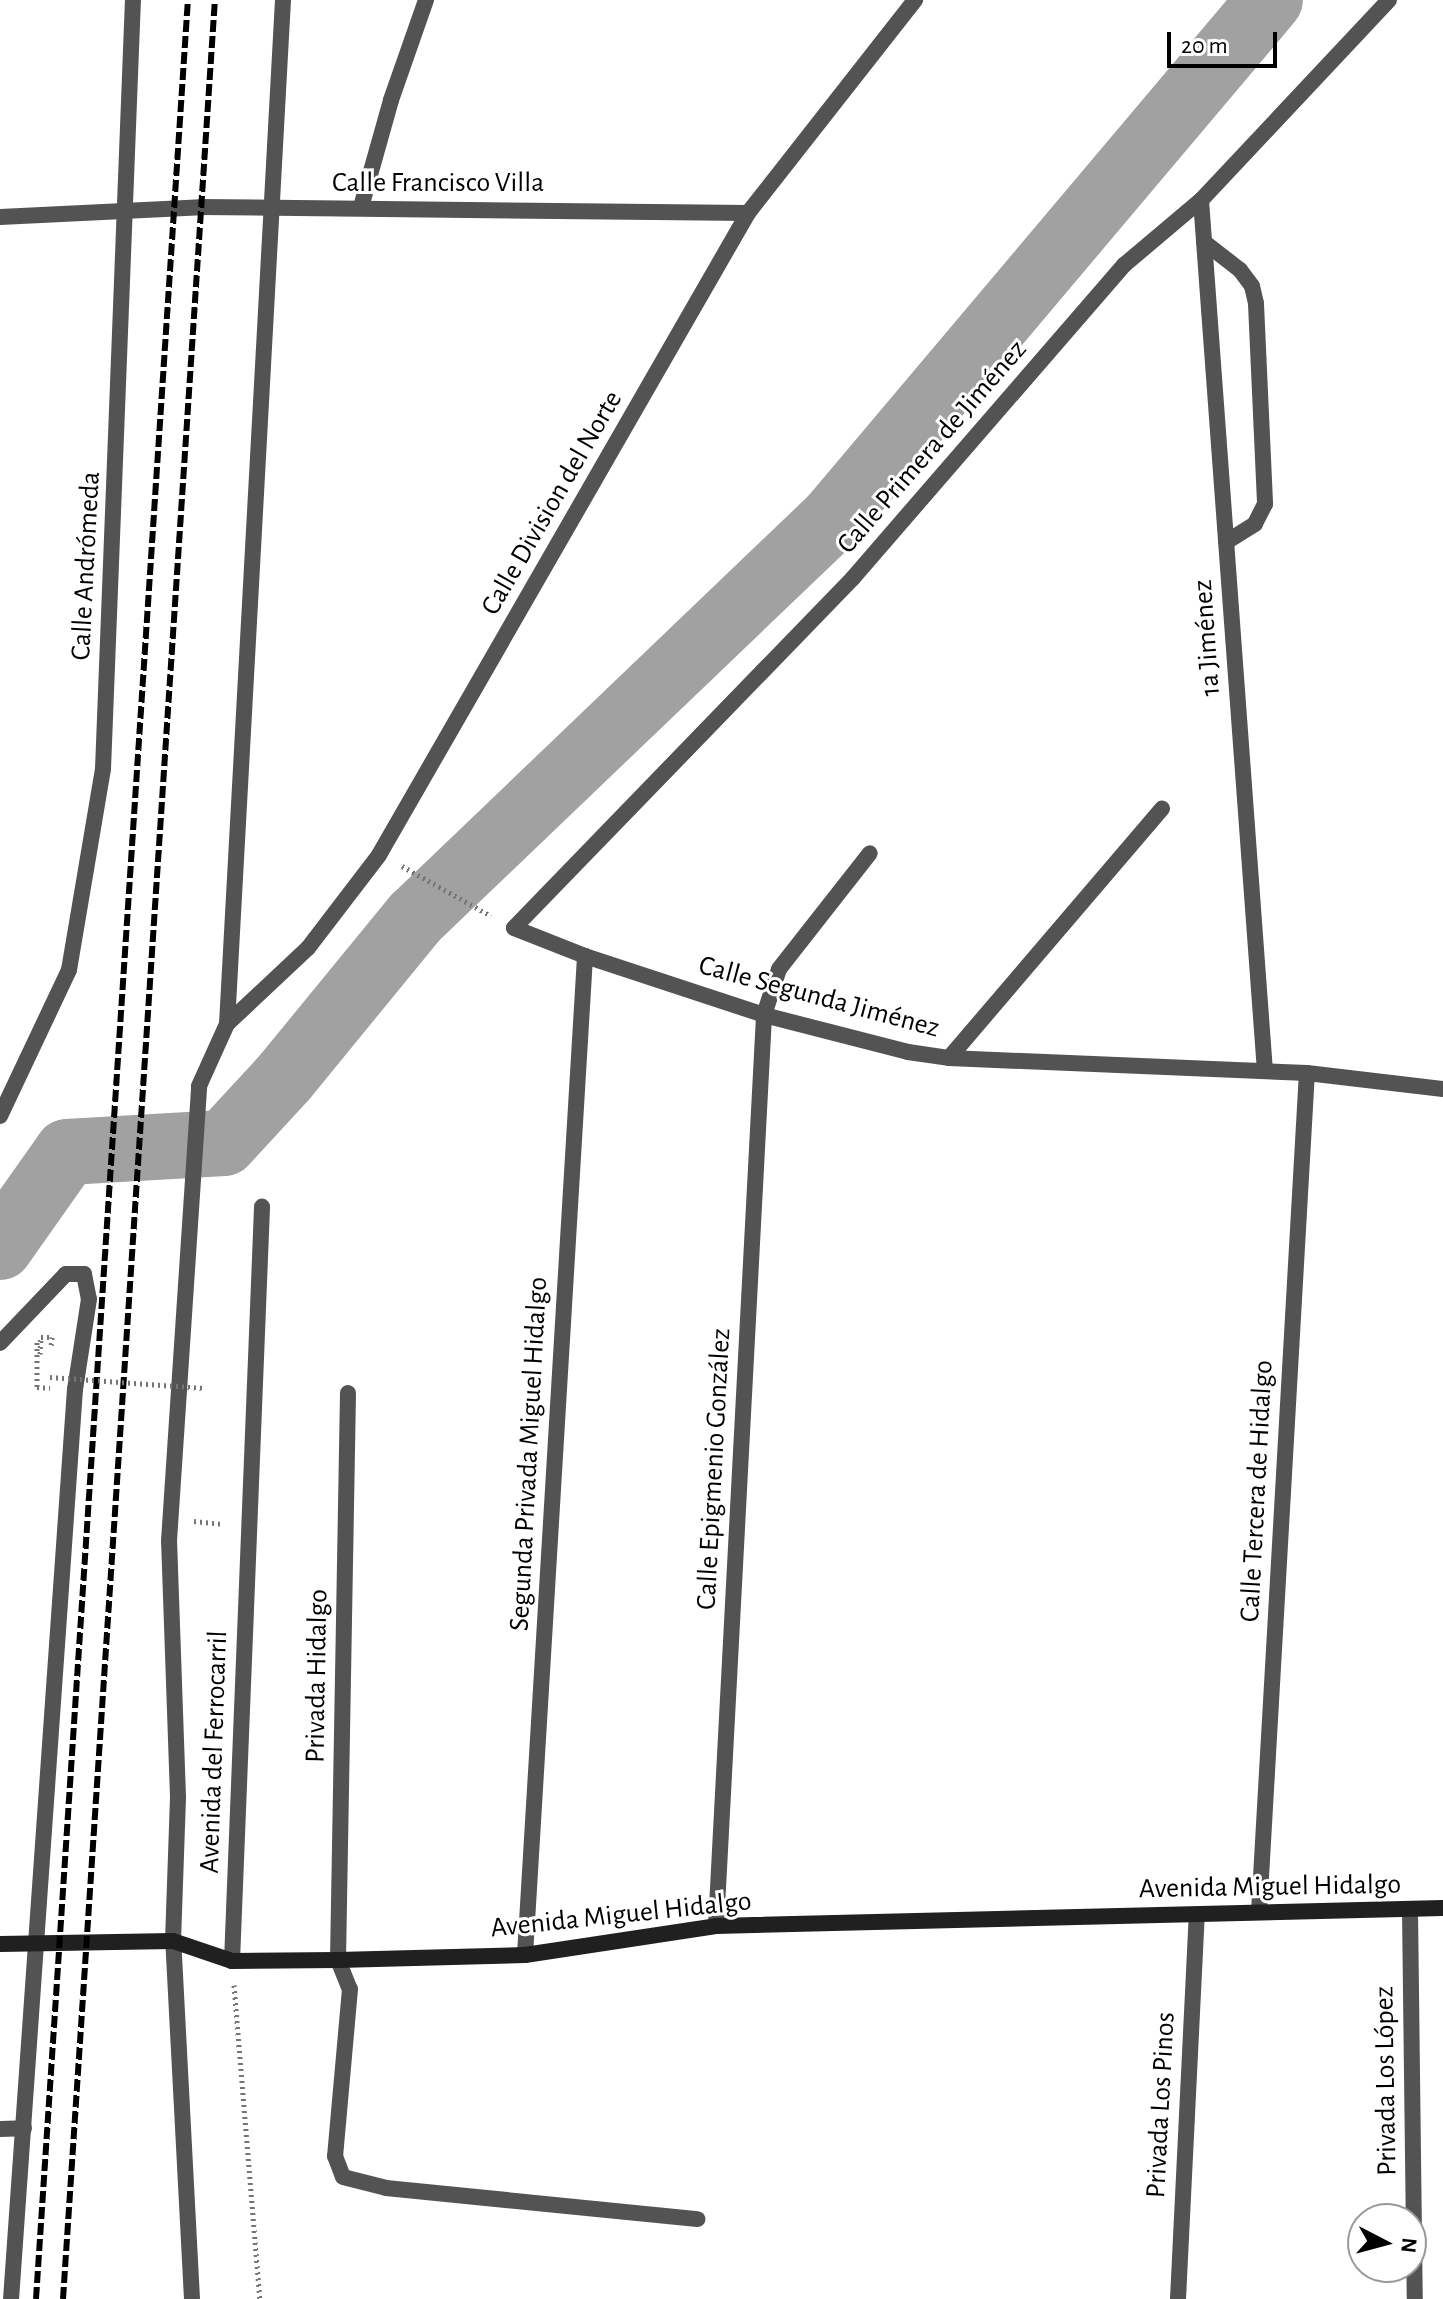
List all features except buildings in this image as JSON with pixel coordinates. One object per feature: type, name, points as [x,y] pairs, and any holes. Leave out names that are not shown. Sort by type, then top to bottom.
[{"type":"street","name":"Calle Andrómeda","points":[[0,1116],[69,970],[103,769],[128,211],[133,0]]},
{"type":"street","points":[[192,2299],[173,1941],[178,1797],[169,1541],[199,1086],[227,1024],[283,0]]},
{"type":"street","points":[[361,207],[391,100],[426,0]]},
{"type":"street","name":"Calle Division del Norte","points":[[227,1024],[308,948],[379,855],[748,213],[915,0]]},
{"type":"street","name":"Calle Primera de Jiménez","points":[[514,928],[853,578],[1124,265],[1201,200],[1389,0]]},
{"type":"street","name":"1a Jiménez","points":[[1201,200],[1265,1071]]},
{"type":"street","name":"Calle Francisco Villa","points":[[0,217],[201,207],[273,211],[361,207],[748,213]]},
{"type":"street","points":[[1204,242],[1240,270],[1252,286],[1256,304],[1265,504],[1255,524],[1226,542]]},
{"type":"street","points":[[949,1058],[1162,809]]},
{"type":"street","name":"Calle Epigmenio González","points":[[716,1926],[764,1015],[779,969],[870,853]]},
{"type":"street","name":"Calle Segunda Jiménez","points":[[514,928],[585,956],[764,1015],[908,1052],[949,1058],[1307,1073],[1443,1089]]},
{"type":"street","name":"Segunda Privada Miguel Hidalgo","points":[[525,1955],[585,956]]},
{"type":"street","name":"Calle Tercera de Hidalgo","points":[[1259,1912],[1307,1073]]},
{"type":"street","name":"Avenida del Ferrocarril","points":[[232,1961],[262,1207]]},
{"type":"street","points":[[0,1343],[36,1301],[66,1274],[84,1274],[89,1299],[75,1389],[11,2299]]},
{"type":"street","name":"Privada Hidalgo","points":[[348,1393],[338,1960],[350,1989],[335,2156],[343,2177],[386,2188],[697,2219]]},
{"type":"street","name":"Avenida Miguel Hidalgo","points":[[0,1944],[173,1941],[232,1961],[338,1960],[525,1955],[716,1926],[1443,1908]]},
{"type":"street","name":"Privada Los López","points":[[1410,1910],[1415,2299]]},
{"type":"street","name":"Privada Los Pinos","points":[[1178,2299],[1197,1914]]},
{"type":"street","points":[[0,2129],[24,2128]]},
{"type":"path","points":[[416,874],[494,917]]},
{"type":"path","points":[[36,1301],[37,1387]]},
{"type":"path","points":[[37,1387],[41,1337],[52,1337],[51,1350]]},
{"type":"path","points":[[51,1364],[50,1377],[204,1388]]},
{"type":"path","points":[[37,1387],[75,1389]]},
{"type":"path","points":[[169,1541],[190,1521],[248,1526]]},
{"type":"path","points":[[232,1961],[260,2299]]},
{"type":"waterway","points":[[0,1247],[67,1152],[224,1143],[284,1078],[415,918],[832,519],[1270,0]]},
{"type":"railway","points":[[36,2299],[188,0]]},
{"type":"railway","points":[[63,2299],[215,0]]}]
